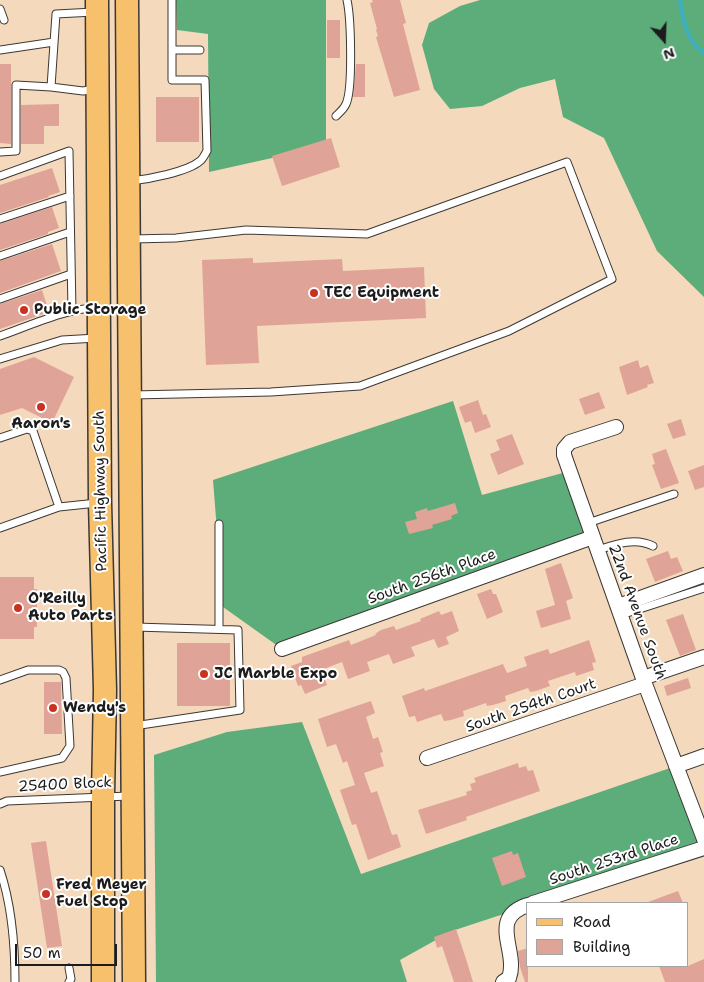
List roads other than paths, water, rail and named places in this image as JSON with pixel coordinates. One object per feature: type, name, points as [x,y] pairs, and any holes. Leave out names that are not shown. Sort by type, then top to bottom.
[{"type":"main road","name":"Pacific Highway South","points":[[127,0],[134,982]]},
{"type":"main road","name":"Pacific Highway South","points":[[97,6],[100,503],[105,690],[103,982]]},
{"type":"street","name":"22nd Avenue South","points":[[616,427],[570,442],[564,448],[564,456],[644,681],[704,839]]},
{"type":"street","name":"South 256th Place","points":[[282,649],[595,543]]},
{"type":"street","points":[[619,611],[704,575]]},
{"type":"street","name":"South 254th Court","points":[[427,758],[644,681],[704,656]]},
{"type":"street","points":[[676,766],[704,756]]},
{"type":"street","name":"South 253rd Place","points":[[536,902],[704,848]]},
{"type":"street","points":[[503,982],[509,978],[512,971],[506,927],[510,915],[517,908],[526,906]]},
{"type":"lane","points":[[127,182],[153,178],[191,166],[202,160],[207,151],[205,80],[172,80],[172,0]]},
{"type":"lane","points":[[336,116],[345,106],[348,98],[350,60],[347,0]]},
{"type":"lane","points":[[51,87],[56,14],[97,6]]},
{"type":"lane","points":[[0,9],[4,20]]},
{"type":"lane","points":[[0,50],[54,42]]},
{"type":"lane","points":[[172,50],[200,50]]},
{"type":"lane","points":[[0,152],[16,151],[16,86],[51,87],[83,91],[97,88]]},
{"type":"lane","points":[[0,176],[69,152],[72,312]]},
{"type":"lane","points":[[128,239],[176,238],[246,230],[367,234],[567,162],[612,279],[509,331],[360,386],[271,392],[129,396]]},
{"type":"lane","points":[[0,219],[70,196]]},
{"type":"lane","points":[[0,256],[70,232]]},
{"type":"lane","points":[[0,299],[71,274]]},
{"type":"lane","points":[[0,336],[85,308],[99,308]]},
{"type":"lane","points":[[0,359],[62,340],[100,338]]},
{"type":"lane","points":[[0,438],[27,429],[32,431],[59,507]]},
{"type":"lane","points":[[588,523],[674,494]]},
{"type":"lane","points":[[0,528],[59,507],[100,503]]},
{"type":"lane","points":[[219,524],[219,629]]},
{"type":"lane","points":[[595,543],[638,542],[653,546]]},
{"type":"lane","points":[[619,611],[704,588]]},
{"type":"lane","points":[[131,627],[238,630],[240,710],[132,726]]},
{"type":"lane","points":[[0,680],[28,670],[59,670],[63,672],[66,678],[70,746],[62,758],[0,772]]},
{"type":"lane","name":"25400 Block","points":[[0,804],[7,801],[132,796]]},
{"type":"lane","points":[[0,870],[11,914],[15,946],[15,982]]},
{"type":"lane","points":[[69,968],[70,982]]},
{"type":"waterway","points":[[680,0],[684,22],[690,37],[698,49],[704,53]]},
{"type":"place","name":"TEC Equipment","points":[[314,293]]},
{"type":"place","name":"Public Storage","points":[[24,310]]},
{"type":"place","name":"Aaron's","points":[[41,407]]},
{"type":"place","name":"O'Reilly Auto Parts","points":[[18,608]]},
{"type":"place","name":"JC Marble Expo","points":[[204,674]]},
{"type":"place","name":"Wendy's","points":[[53,708]]},
{"type":"place","name":"Fred Meyer Fuel Stop","points":[[46,894]]}]
